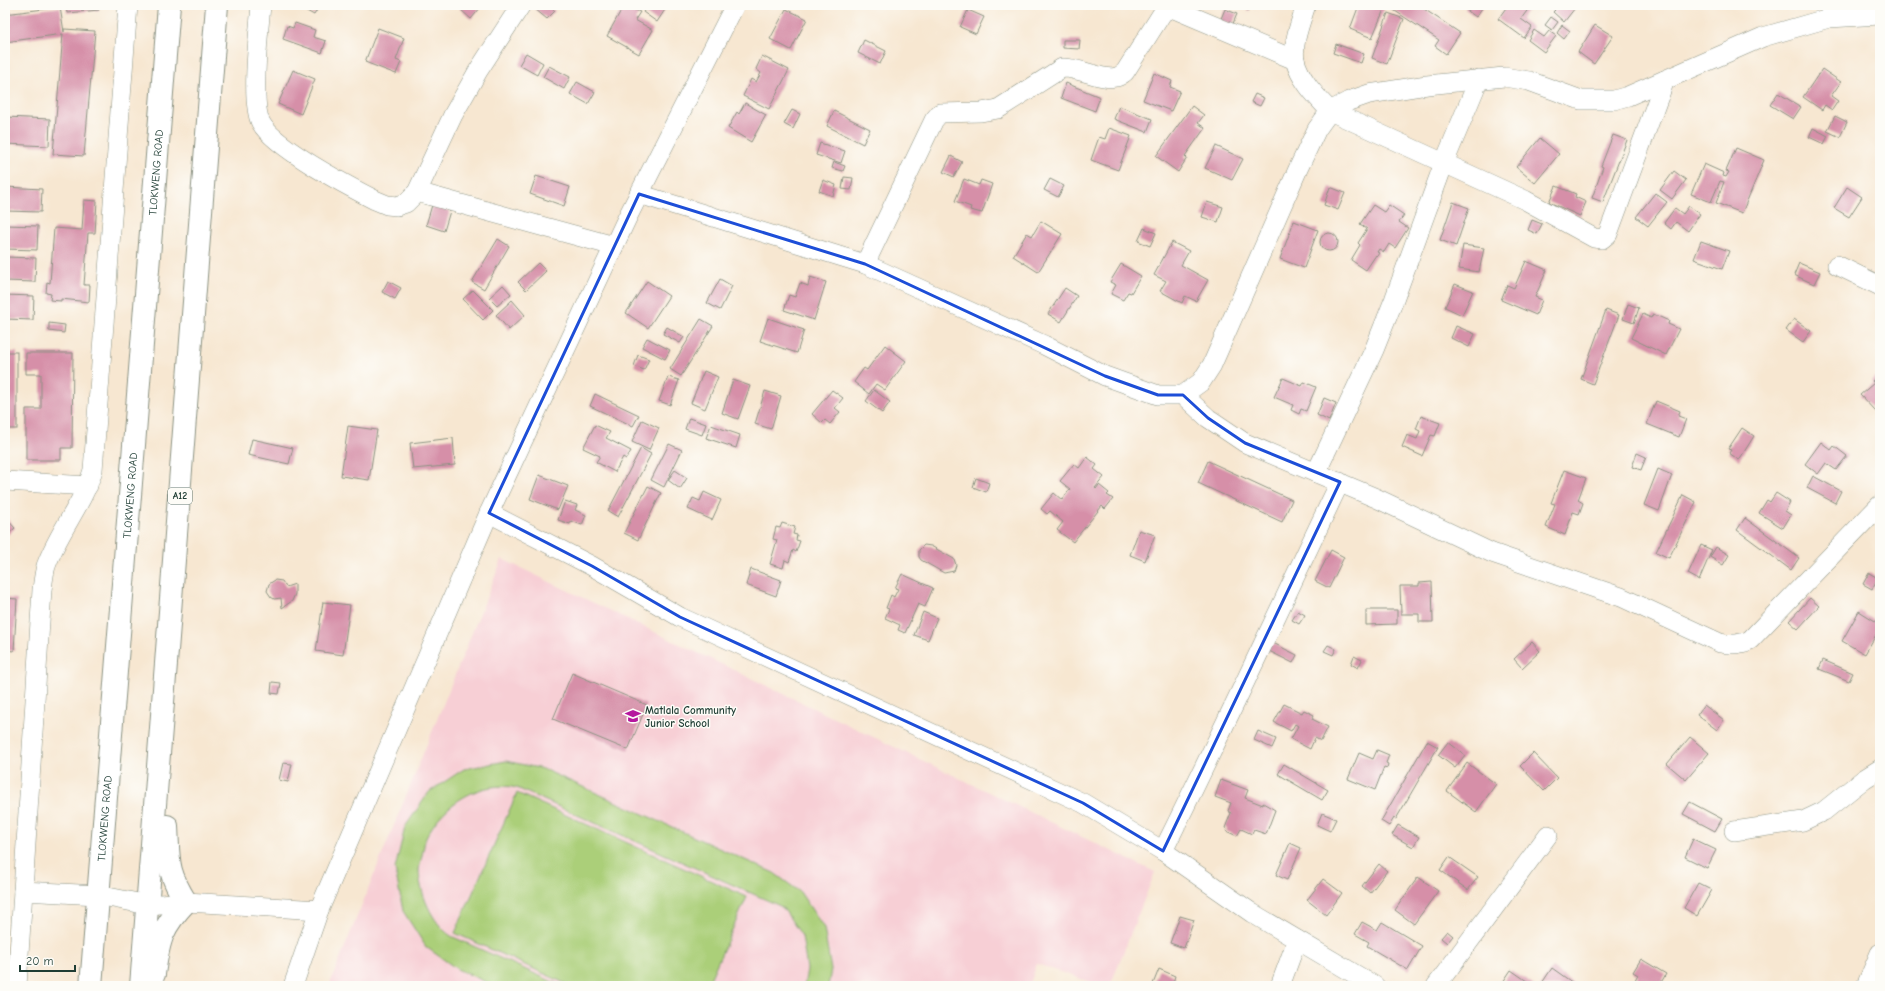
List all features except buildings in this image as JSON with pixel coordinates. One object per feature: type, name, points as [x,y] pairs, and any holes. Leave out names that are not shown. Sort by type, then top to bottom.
[{"type":"main road","name":"TLOKWENG ROAD","points":[[91,986],[169,5]]},
{"type":"main road","name":"A12","points":[[141,986],[217,5]]},
{"type":"main road","points":[[152,986],[160,939],[170,919],[186,902],[175,884],[168,861],[160,751]]},
{"type":"street","points":[[17,986],[43,582],[46,567],[54,548],[88,486],[93,470],[111,210],[128,5]]},
{"type":"street","points":[[261,5],[257,59],[257,101],[261,124],[286,148],[361,193],[387,205],[397,206],[406,203],[417,192],[454,115],[478,71],[521,5]]},
{"type":"street","points":[[293,986],[319,910],[489,513],[639,194],[735,5]]},
{"type":"street","points":[[1306,5],[1297,35],[1295,60],[1311,91],[1330,111],[1525,200],[1594,238],[1602,238],[1608,234],[1665,80]]},
{"type":"street","points":[[865,264],[934,120],[940,113],[981,112],[998,109],[1062,68],[1072,67],[1110,78],[1117,77],[1125,72],[1163,12],[1172,8],[1295,60]]},
{"type":"street","points":[[639,194],[865,264],[1037,342],[1105,376],[1158,396],[1183,395],[1201,382],[1212,365],[1317,128],[1330,111],[1349,101],[1369,94],[1504,77],[1529,81],[1581,100],[1614,100],[1628,96],[1763,37],[1829,18],[1880,15]]},
{"type":"street","points":[[1316,473],[1374,350],[1394,300],[1444,163],[1479,79]]},
{"type":"street","points":[[417,192],[614,246]]},
{"type":"street","points":[[1837,265],[1880,286]]},
{"type":"street","points":[[1183,395],[1208,418],[1245,443],[1376,498],[1492,553],[1621,597],[1720,643],[1736,645],[1750,640],[1880,504]]},
{"type":"street","points":[[5,481],[88,486]]},
{"type":"street","points":[[1163,851],[1210,757],[1258,651],[1340,482]]},
{"type":"street","points":[[489,513],[592,566],[680,617],[1083,803],[1163,851],[1252,913],[1375,986]]},
{"type":"street","points":[[1734,831],[1803,821],[1824,811],[1864,779],[1880,769]]},
{"type":"street","points":[[1436,986],[1548,835]]},
{"type":"street","points":[[23,891],[98,896],[148,905],[186,902],[319,910]]},
{"type":"street","points":[[1280,986],[1297,940]]},
{"type":"street","points":[[1866,986],[1879,957]]},
{"type":"highlighted area","points":[[639,194],[865,264],[1105,376],[1158,395],[1183,395],[1208,418],[1245,443],[1340,482],[1163,851],[1083,803],[680,617],[592,566],[489,513]]},
{"type":"shaded area","name":"Matlala Community Junior School","points":[[502,559],[1155,872],[1110,986],[1102,986],[1037,964],[1029,986],[329,986]]},
{"type":"green space","points":[[506,761],[543,769],[774,873],[800,892],[824,928],[831,970],[828,986],[804,986],[807,969],[802,936],[783,908],[780,906],[517,788],[503,786],[490,787],[464,797],[453,804],[434,824],[425,840],[419,869],[421,887],[433,915],[444,930],[451,936],[562,986],[495,986],[457,969],[426,947],[403,911],[395,869],[405,827],[429,792],[464,769]]},
{"type":"green space","points":[[517,793],[747,897],[707,986],[571,986],[455,933]]},
{"type":"place","name":"Matlala Community Junior School","points":[[633,716]]}]
